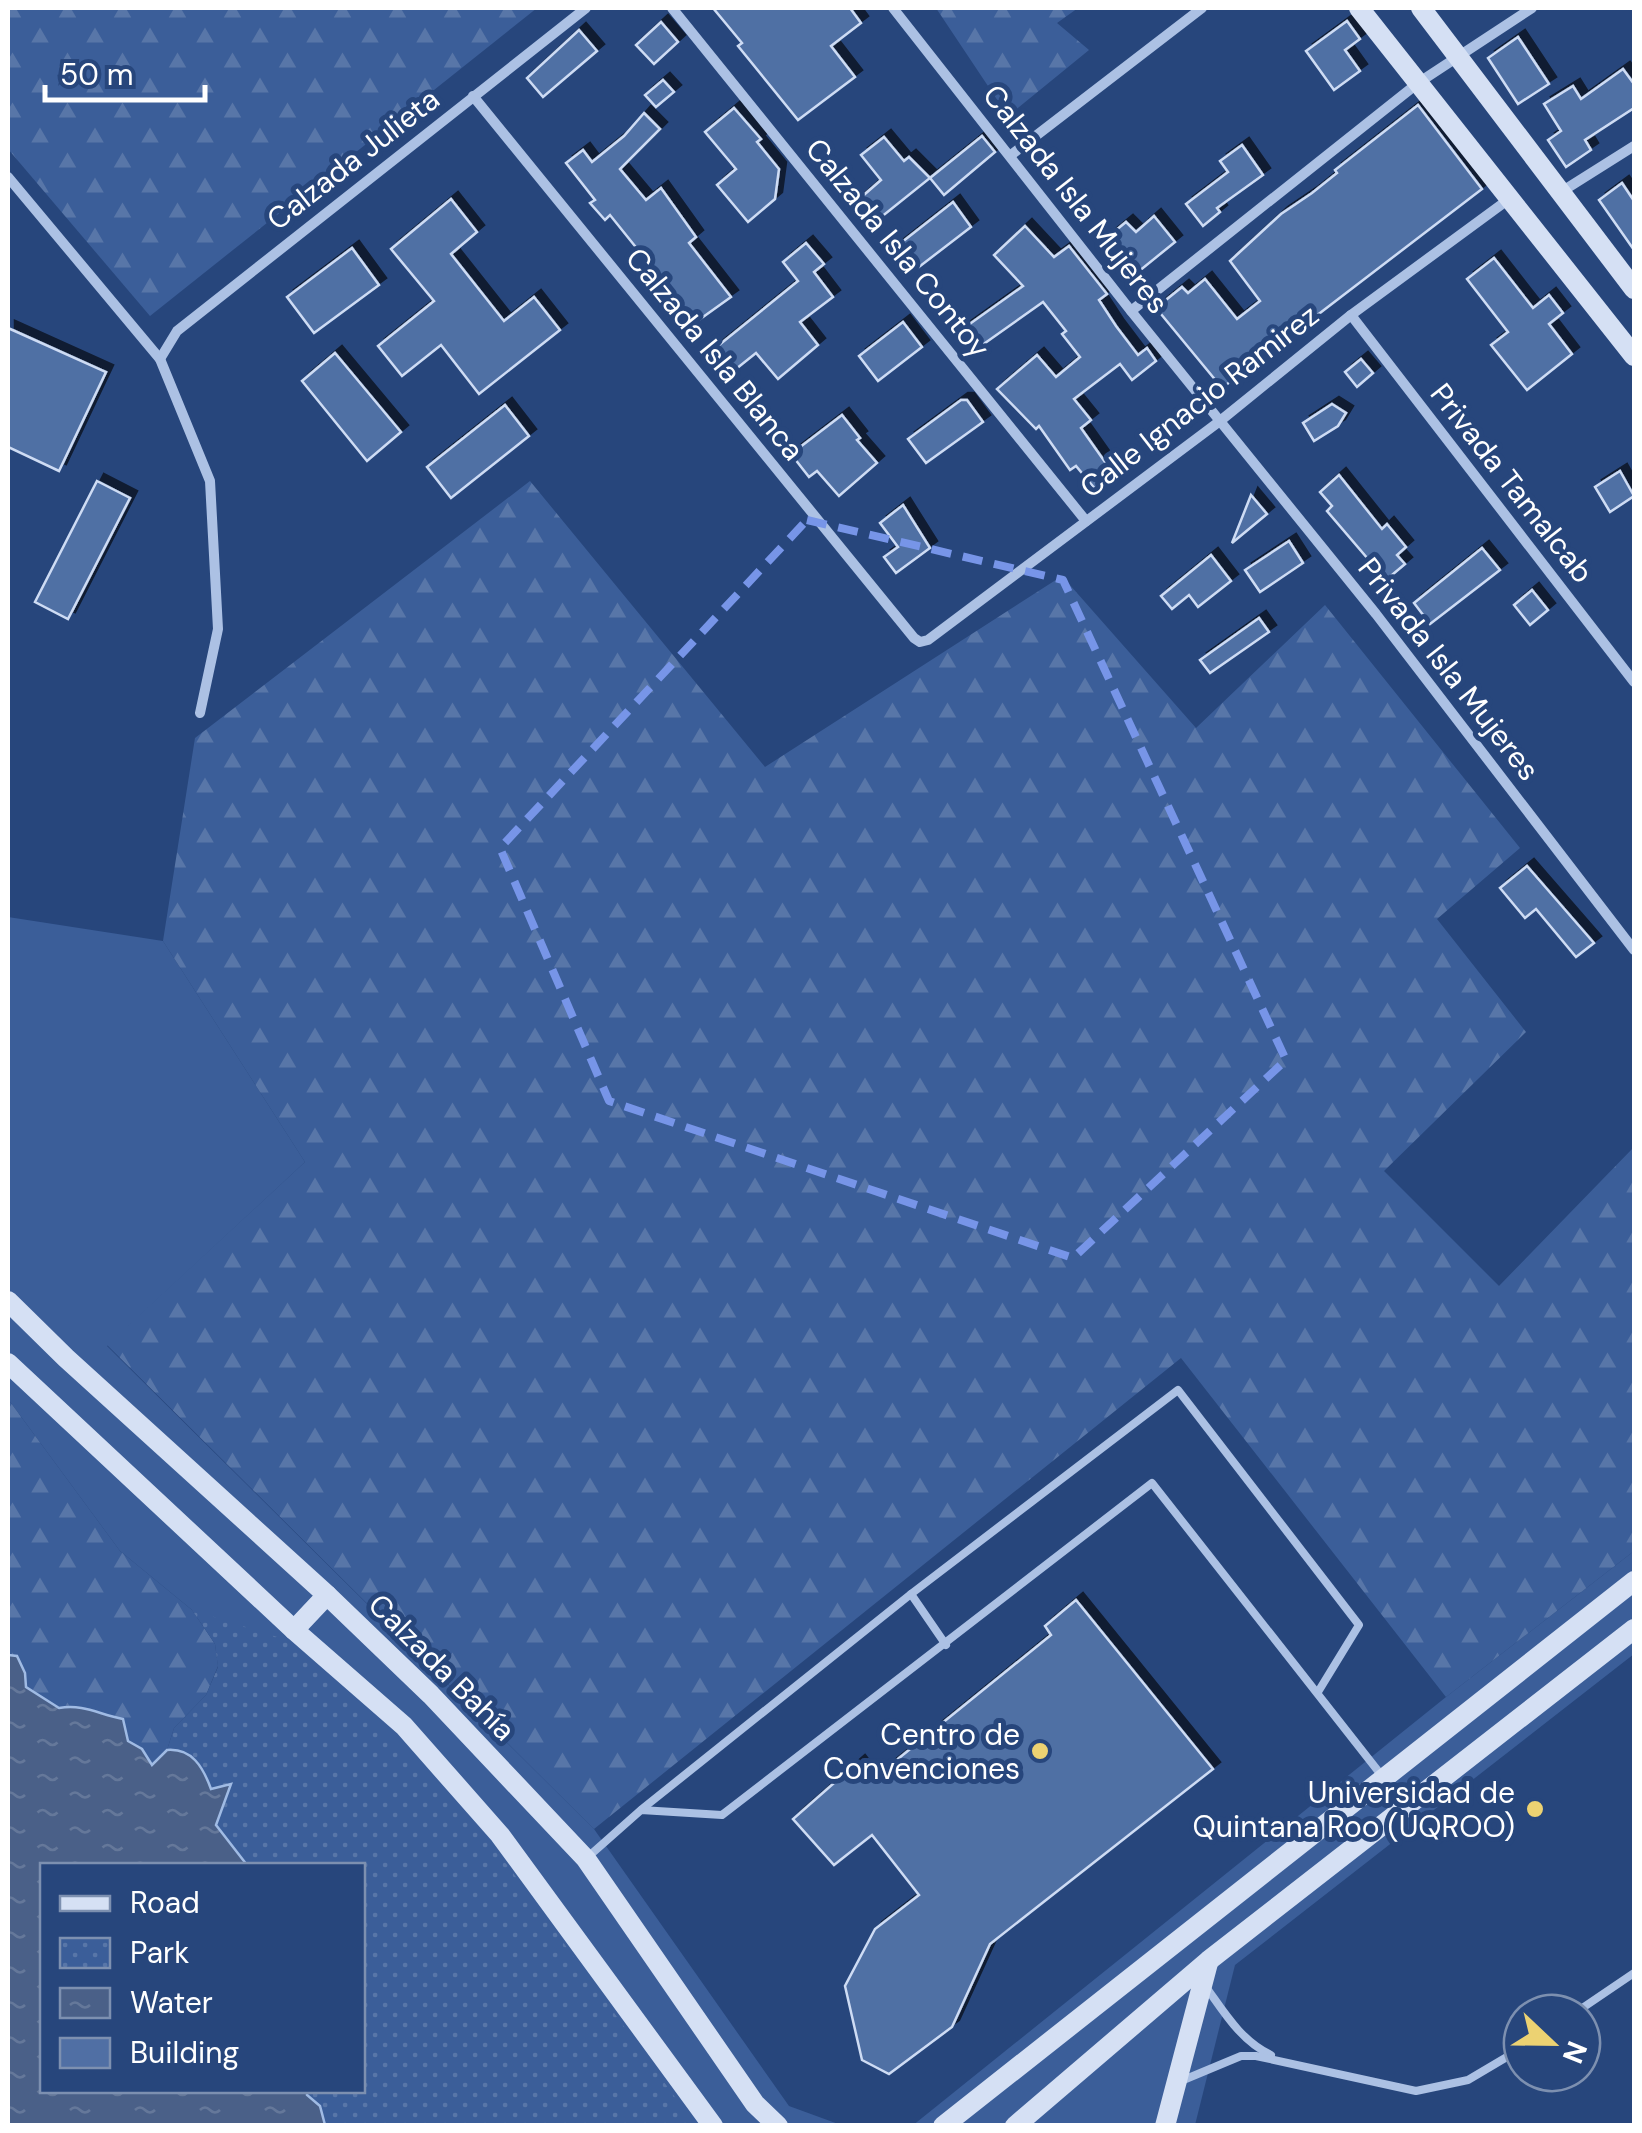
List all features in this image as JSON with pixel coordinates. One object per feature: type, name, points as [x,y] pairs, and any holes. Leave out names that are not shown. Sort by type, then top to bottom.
[{"type":"main road","points":[[1359,8],[1634,356]]},
{"type":"main road","points":[[1421,8],[1634,288]]},
{"type":"main road","name":"Calzada Bahía","points":[[8,1302],[327,1594],[431,1695],[586,1859],[755,2104],[778,2126]]},
{"type":"main road","points":[[8,1363],[294,1630],[404,1726],[500,1835],[713,2126]]},
{"type":"main road","points":[[943,2126],[1634,1581]]},
{"type":"main road","points":[[294,1630],[327,1594]]},
{"type":"main road","points":[[1016,2126],[1208,1961],[1634,1629]]},
{"type":"main road","points":[[1165,2126],[1208,1961]]},
{"type":"street","name":"Calzada Julieta","points":[[160,359],[178,330],[586,8]]},
{"type":"street","name":"Calzada Isla Contoy","points":[[672,8],[1086,521]]},
{"type":"street","points":[[1010,155],[1202,8]]},
{"type":"street","points":[[1132,311],[1418,84],[1532,8]]},
{"type":"street","name":"Calzada Isla Mujeres","points":[[897,9],[1220,420]]},
{"type":"street","name":"Calzada Isla Blanca","points":[[473,96],[920,642]]},
{"type":"street","points":[[1560,193],[1634,146]]},
{"type":"street","points":[[8,177],[160,359],[210,481],[218,629],[200,713]]},
{"type":"street","name":"Calle Ignacio Ramirez","points":[[920,642],[928,640],[1086,521],[1351,315],[1508,199]]},
{"type":"street","name":"Privada Tamalcab","points":[[1351,315],[1634,682]]},
{"type":"street","name":"Privada Isla Mujeres","points":[[1220,420],[1376,614],[1634,950]]},
{"type":"lane","points":[[586,1859],[641,1810],[912,1594],[1178,1390],[1359,1625],[1318,1692]]},
{"type":"lane","points":[[641,1810],[722,1815],[1152,1483],[1383,1778]]},
{"type":"lane","points":[[912,1594],[946,1644]]},
{"type":"lane","points":[[1602,1994],[1634,1972]]},
{"type":"lane","points":[[1202,1982],[1236,2028],[1258,2050],[1279,2060]]},
{"type":"lane","points":[[1175,2084],[1241,2056],[1279,2060],[1416,2091],[1468,2080],[1502,2060]]},
{"type":"highlighted area","points":[[807,520],[1063,580],[1286,1060],[1073,1258],[609,1101],[500,848]]},
{"type":"green space","points":[[8,8],[537,8],[150,316],[8,149]]},
{"type":"green space","points":[[936,8],[1078,8],[1057,23],[1089,50],[1008,116]]},
{"type":"green space","points":[[530,481],[765,767],[1062,576],[1196,728],[1325,605],[1520,848],[1437,919],[1526,1032],[1384,1171],[1499,1286],[1634,1147],[1634,1551],[1446,1697],[1181,1358],[594,1829],[107,1345],[305,1162],[163,941],[195,738]]},
{"type":"green space","points":[[8,917],[163,941],[305,1162],[107,1346],[594,1829],[789,2106],[841,2125],[667,2125],[441,1934],[192,1610],[120,1551],[8,1399]]},
{"type":"green space","points":[[8,1399],[120,1551],[192,1610],[215,1644],[218,1666],[206,1695],[174,1728],[167,1750],[152,1766],[142,1749],[128,1742],[123,1719],[84,1708],[59,1709],[26,1687],[18,1656],[8,1655]]},
{"type":"green space","points":[[1634,1551],[1634,1654],[1235,1965],[1195,2125],[912,2126],[1446,1697]]},
{"type":"green space","points":[[192,1610],[293,1642],[400,1745],[508,1866],[695,2125],[8,2126],[8,1655],[17,1656],[26,1687],[59,1708],[83,1708],[123,1719],[128,1741],[142,1749],[152,1766],[167,1750],[174,1728],[206,1695],[218,1667],[215,1644]]},
{"type":"water","points":[[8,1655],[17,1656],[26,1687],[59,1708],[84,1708],[123,1719],[128,1741],[142,1749],[152,1765],[167,1750],[176,1750],[195,1760],[211,1789],[231,1784],[216,1825],[245,1863],[40,1863],[40,2093],[307,2093],[320,2106],[325,2125],[8,2125]]},
{"type":"building","points":[[713,8],[850,8],[861,23],[831,46],[855,77],[798,120],[738,46],[742,43]]},
{"type":"building","points":[[1347,21],[1360,39],[1345,50],[1360,71],[1334,90],[1306,51]]},
{"type":"building","points":[[661,22],[678,42],[654,64],[636,45]]},
{"type":"building","points":[[579,30],[597,51],[543,97],[527,78]]},
{"type":"building","points":[[1518,37],[1549,84],[1518,104],[1488,58]]},
{"type":"building","points":[[1623,69],[1634,84],[1634,108],[1585,140],[1591,150],[1566,167],[1548,140],[1561,131],[1544,104],[1573,86],[1581,99]]},
{"type":"building","points":[[663,80],[674,92],[656,107],[645,95]]},
{"type":"building","points":[[1418,105],[1482,189],[1222,388],[1156,308],[1182,287],[1188,293],[1205,279],[1237,319],[1260,301],[1230,261],[1281,214]]},
{"type":"building","points":[[734,108],[761,139],[757,142],[779,169],[775,199],[748,222],[717,185],[736,169],[705,132]]},
{"type":"building","points":[[644,113],[660,129],[620,169],[646,200],[661,188],[696,237],[689,243],[731,297],[696,322],[610,215],[605,220],[590,203],[595,200],[566,163],[583,150],[592,162],[624,136]]},
{"type":"building","points":[[982,136],[995,152],[944,195],[930,178]]},
{"type":"building","points":[[884,137],[904,161],[909,157],[930,178],[875,222],[857,201],[881,180],[861,155]]},
{"type":"building","points":[[1242,145],[1263,175],[1217,208],[1220,212],[1203,226],[1186,204],[1228,172],[1220,161]]},
{"type":"building","points":[[1622,183],[1634,201],[1634,250],[1599,200]]},
{"type":"building","points":[[451,199],[477,232],[451,254],[504,321],[534,297],[560,330],[479,394],[441,345],[402,376],[378,346],[434,301],[391,249]]},
{"type":"building","points":[[953,202],[971,227],[915,270],[897,246]]},
{"type":"building","points":[[1154,216],[1175,242],[1138,272],[1109,236],[1126,222],[1136,232]]},
{"type":"building","points":[[1025,226],[1054,257],[1069,246],[1107,294],[1099,300],[1116,326],[1138,355],[1147,348],[1156,361],[1132,380],[1120,364],[1074,399],[1091,420],[1081,428],[1117,472],[1096,490],[1076,466],[1070,470],[1039,426],[1036,429],[997,389],[1037,355],[1056,377],[1080,357],[1043,302],[978,348],[964,328],[1023,286],[994,255]]},
{"type":"building","points":[[806,243],[824,264],[814,272],[833,297],[800,322],[818,345],[778,379],[756,353],[726,377],[708,354],[798,281],[783,262]]},
{"type":"building","points":[[352,248],[379,285],[314,333],[287,297]]},
{"type":"building","points":[[1494,258],[1533,308],[1549,295],[1563,313],[1549,324],[1572,354],[1527,390],[1491,345],[1508,332],[1467,279]]},
{"type":"building","points":[[903,322],[922,347],[878,381],[859,356]]},
{"type":"building","points":[[8,328],[106,372],[59,471],[8,447]]},
{"type":"building","points":[[335,353],[401,432],[367,461],[302,381]]},
{"type":"building","points":[[1361,359],[1373,373],[1357,387],[1345,372]]},
{"type":"building","points":[[961,400],[967,400],[983,422],[926,463],[908,439]]},
{"type":"building","points":[[1332,404],[1346,413],[1338,426],[1314,441],[1303,423]]},
{"type":"building","points":[[505,405],[529,436],[451,498],[427,467]]},
{"type":"building","points":[[842,415],[877,463],[839,496],[817,471],[809,477],[791,454]]},
{"type":"building","points":[[1620,471],[1634,496],[1610,512],[1595,487]]},
{"type":"building","points":[[1339,475],[1382,529],[1387,524],[1406,547],[1397,555],[1405,564],[1386,580],[1327,511],[1332,506],[1320,492]]},
{"type":"building","points":[[97,481],[130,498],[68,619],[35,602]]},
{"type":"building","points":[[1251,495],[1267,514],[1232,543]]},
{"type":"building","points":[[903,505],[930,548],[896,573],[884,557],[898,547],[880,523]]},
{"type":"building","points":[[1289,541],[1303,563],[1260,592],[1245,570]]},
{"type":"building","points":[[1482,548],[1500,570],[1430,624],[1414,603]]},
{"type":"building","points":[[1211,555],[1231,581],[1198,607],[1189,595],[1172,609],[1161,596]]},
{"type":"building","points":[[1532,590],[1548,610],[1530,625],[1514,605]]},
{"type":"building","points":[[1259,618],[1269,632],[1210,673],[1200,660]]},
{"type":"building","points":[[1527,866],[1594,943],[1576,957],[1536,909],[1525,918],[1500,888]]},
{"type":"building","points":[[1076,1600],[1213,1769],[990,1944],[952,2027],[889,2074],[862,2060],[845,1986],[875,1929],[919,1895],[872,1835],[834,1865],[793,1819],[858,1762],[872,1780],[1051,1635],[1045,1626]]},
{"type":"place","name":"Centro de Convenciones","points":[[1040,1751]]},
{"type":"place","name":"Universidad de Quintana Roo (UQROO)","points":[[1535,1809]]}]
